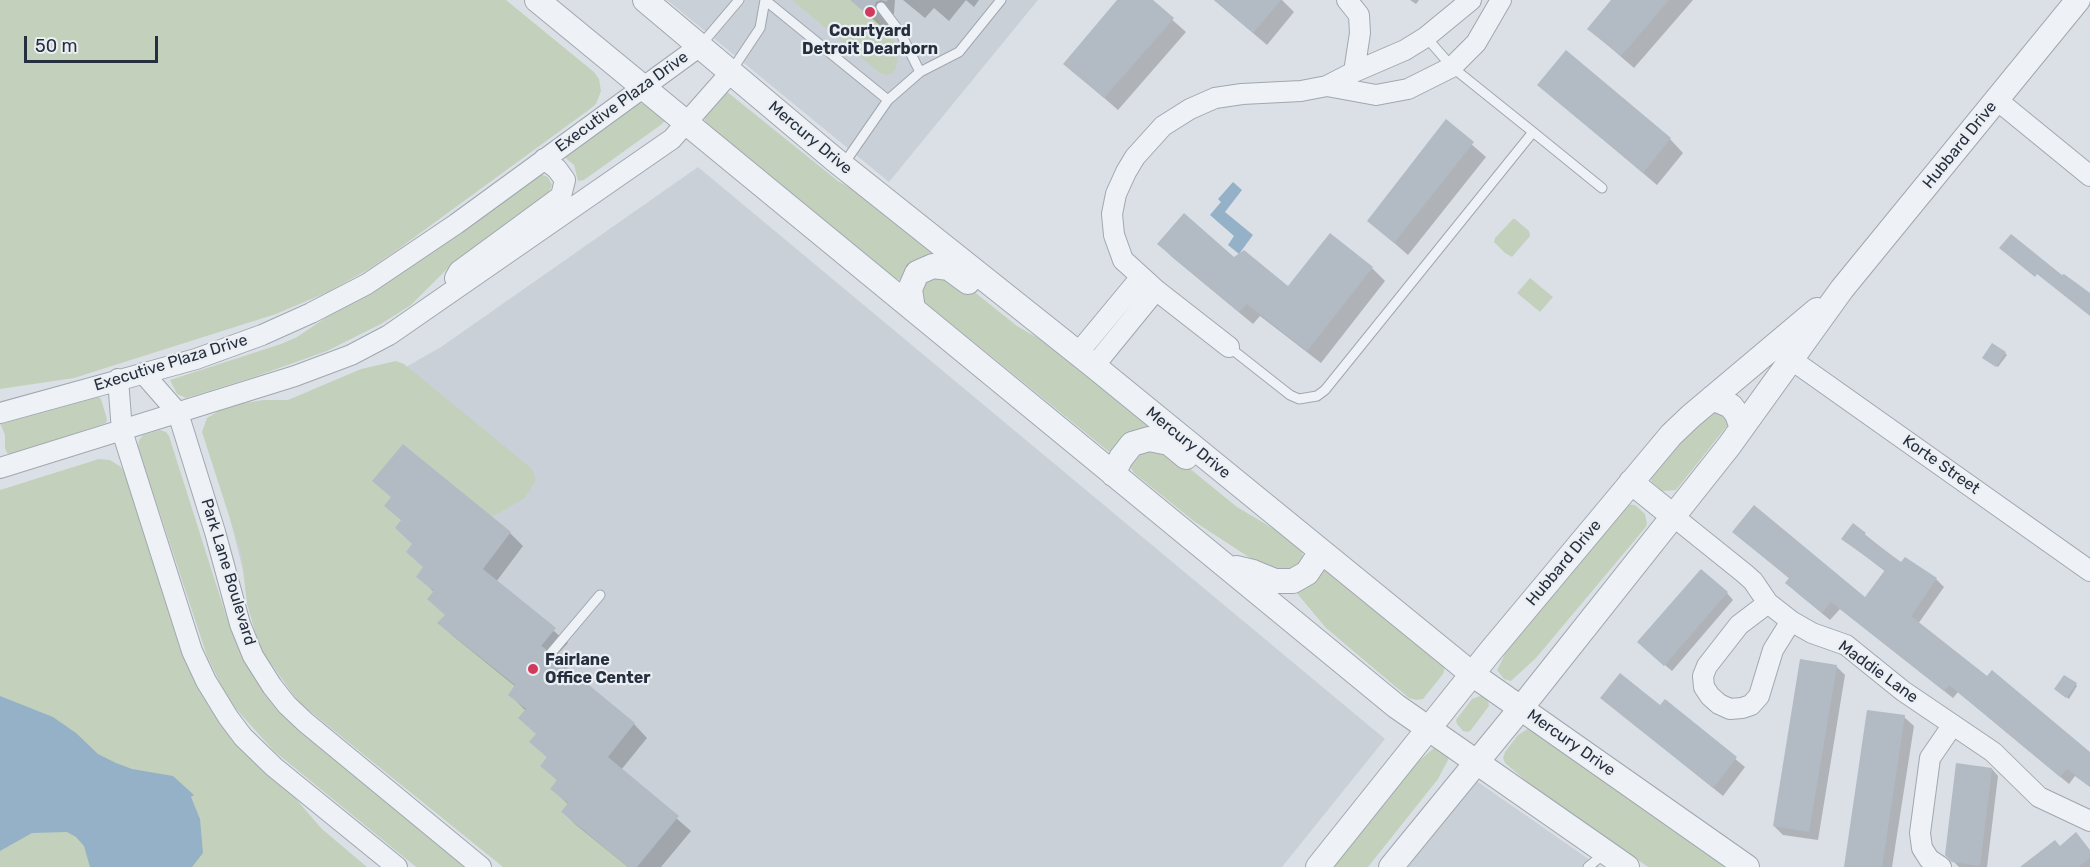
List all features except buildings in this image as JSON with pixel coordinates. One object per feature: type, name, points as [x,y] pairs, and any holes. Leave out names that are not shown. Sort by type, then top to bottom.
[{"type":"street","points":[[537,0],[1396,706],[1478,762],[1597,860],[1627,867]]},
{"type":"street","name":"Mercury Drive","points":[[645,0],[843,165],[1472,674],[1747,867]]},
{"type":"street","points":[[1347,0],[1359,15],[1360,33],[1354,72]]},
{"type":"street","points":[[1229,347],[1156,290],[1123,260],[1114,235],[1112,214],[1116,194],[1135,157],[1163,126],[1190,109],[1215,98],[1301,91],[1327,86],[1405,50],[1426,37],[1471,0]]},
{"type":"street","points":[[1327,86],[1376,95],[1408,89],[1452,67],[1476,44],[1502,0]]},
{"type":"street","name":"Hubbard Drive","points":[[1391,867],[1478,762],[1673,516],[1742,428],[1842,289],[1997,100],[2071,2]]},
{"type":"street","name":"Executive Plaza Drive","points":[[0,412],[196,359],[262,335],[367,284],[456,224],[700,46]]},
{"type":"street","name":"Executive Plaza Drive","points":[[0,468],[285,380],[351,355],[389,335],[672,138],[731,72]]},
{"type":"street","points":[[1997,100],[2090,176]]},
{"type":"street","name":"Executive Plaza Drive","points":[[444,298],[459,271],[561,196],[565,180],[557,169],[544,159]]},
{"type":"street","points":[[913,309],[910,289],[917,273],[933,266],[950,267],[1014,318],[1078,354]]},
{"type":"street","points":[[1078,354],[1141,277]]},
{"type":"street","name":"Hubbard Drive","points":[[1318,867],[1472,674],[1671,435],[1842,289]]},
{"type":"street","points":[[1078,354],[1156,290]]},
{"type":"street","name":"Korte Street","points":[[1792,360],[2090,571]]},
{"type":"street","name":"Park Lane Boulevard","points":[[143,373],[178,413],[215,532],[240,624],[254,656],[272,686],[305,722],[481,867]]},
{"type":"street","points":[[118,379],[122,430],[192,651],[206,681],[243,737],[274,767],[397,867]]},
{"type":"street","points":[[1712,398],[1731,406],[1742,428]]},
{"type":"street","points":[[1113,474],[1121,458],[1132,444],[1149,439],[1169,443],[1242,502],[1299,534]]},
{"type":"street","points":[[1631,482],[1673,516]]},
{"type":"street","name":"Maddie Lane","points":[[1673,516],[1753,581],[1768,603],[1791,621],[1812,633],[1846,645],[1903,691],[1993,752],[2040,797],[2090,821]]},
{"type":"street","points":[[1224,565],[1253,572],[1275,581],[1293,581],[1307,573],[1321,552]]},
{"type":"street","points":[[1768,603],[1739,625],[1707,666],[1703,676],[1704,687],[1719,704],[1730,709],[1742,708],[1750,705],[1759,696],[1773,650],[1791,621]]},
{"type":"street","points":[[1941,867],[1929,859],[1922,848],[1920,833],[1930,758],[1952,726]]},
{"type":"lane","points":[[700,46],[739,0]]},
{"type":"lane","points":[[731,72],[760,28],[765,0],[888,100]]},
{"type":"lane","points":[[843,165],[888,100],[920,72],[959,52],[1001,0]]},
{"type":"lane","points":[[881,7],[900,32],[920,72]]},
{"type":"lane","points":[[1426,37],[1452,67],[1602,188]]},
{"type":"lane","points":[[1229,347],[1290,395],[1299,399],[1317,396],[1325,390],[1533,132]]},
{"type":"lane","points":[[550,653],[600,595]]},
{"type":"shaded area","points":[[667,0],[1038,0],[889,182]]},
{"type":"shaded area","points":[[698,167],[1385,739],[1282,867],[515,867],[250,598],[207,427],[399,371],[441,347]]},
{"type":"shaded area","points":[[1475,780],[1600,867],[1405,867]]},
{"type":"green space","points":[[0,0],[506,0],[594,72],[599,79],[601,91],[596,104],[590,109],[397,250],[328,292],[276,314],[74,378],[0,389]]},
{"type":"green space","points":[[792,0],[853,0],[877,19],[895,42],[898,55],[896,68],[887,75],[880,73]]},
{"type":"green space","points":[[726,91],[838,181],[892,212],[936,248],[934,255],[900,280],[895,278],[705,122],[704,115]]},
{"type":"green space","points":[[645,104],[663,116],[665,120],[584,180],[578,181],[574,165],[563,156],[632,105]]},
{"type":"green space","points":[[540,174],[548,177],[552,185],[549,192],[454,262],[411,305],[381,324],[327,351],[254,377],[186,398],[177,394],[170,380],[297,337]]},
{"type":"green space","points":[[1513,219],[1529,231],[1530,236],[1512,257],[1494,242]]},
{"type":"green space","points":[[925,276],[957,278],[1017,326],[1064,353],[1150,427],[1112,453],[1108,451],[922,300],[919,282]]},
{"type":"green space","points":[[1530,278],[1553,297],[1540,312],[1517,293]]},
{"type":"green space","points":[[396,361],[404,364],[532,469],[536,480],[525,498],[492,517],[404,444],[391,497],[401,520],[395,529],[412,544],[406,552],[423,567],[416,577],[434,591],[428,599],[445,615],[438,623],[515,685],[508,695],[526,709],[519,719],[536,734],[530,743],[547,757],[540,766],[557,780],[551,789],[568,803],[561,813],[629,867],[503,867],[301,704],[260,648],[247,604],[241,553],[202,432],[207,418],[227,406],[263,400],[288,400],[361,369]]},
{"type":"green space","points":[[91,394],[101,399],[106,423],[12,455],[7,453],[5,435],[0,423]]},
{"type":"green space","points":[[1703,411],[1722,411],[1727,426],[1676,490],[1663,491],[1652,482],[1650,477]]},
{"type":"green space","points":[[160,430],[169,436],[229,625],[258,684],[278,709],[302,732],[468,867],[416,867],[274,751],[236,709],[207,656],[138,447],[143,435]]},
{"type":"green space","points":[[1135,449],[1167,450],[1237,507],[1302,547],[1303,558],[1297,566],[1287,571],[1275,571],[1264,567],[1195,522],[1134,473],[1129,465]]},
{"type":"green space","points":[[99,459],[110,460],[121,467],[128,479],[180,643],[196,683],[209,707],[235,743],[295,798],[322,829],[367,867],[0,867],[0,490]]},
{"type":"green space","points":[[1625,504],[1635,505],[1645,514],[1647,524],[1645,528],[1536,658],[1511,681],[1504,679],[1497,670],[1511,642]]},
{"type":"green space","points":[[1319,564],[1445,667],[1443,674],[1423,699],[1409,698],[1326,628],[1295,591]]},
{"type":"green space","points":[[1480,696],[1488,699],[1489,706],[1471,730],[1463,731],[1456,720],[1472,699]]},
{"type":"green space","points":[[1529,728],[1731,867],[1648,867],[1531,785],[1505,763],[1503,758],[1505,752],[1518,735]]},
{"type":"green space","points":[[1435,747],[1449,753],[1449,758],[1438,779],[1368,867],[1331,867],[1412,767]]},
{"type":"water","points":[[1233,182],[1242,190],[1225,212],[1253,235],[1239,254],[1228,245],[1234,236],[1210,215],[1221,202],[1218,199]]},
{"type":"water","points":[[0,696],[53,717],[76,733],[98,754],[116,763],[132,769],[173,776],[194,795],[191,797],[200,819],[203,853],[192,867],[90,867],[84,846],[76,837],[67,832],[32,833],[0,851]]},
{"type":"place","name":"Courtyard Detroit Dearborn","points":[[870,12]]},
{"type":"place","name":"Fairlane Office Center","points":[[533,669]]}]
